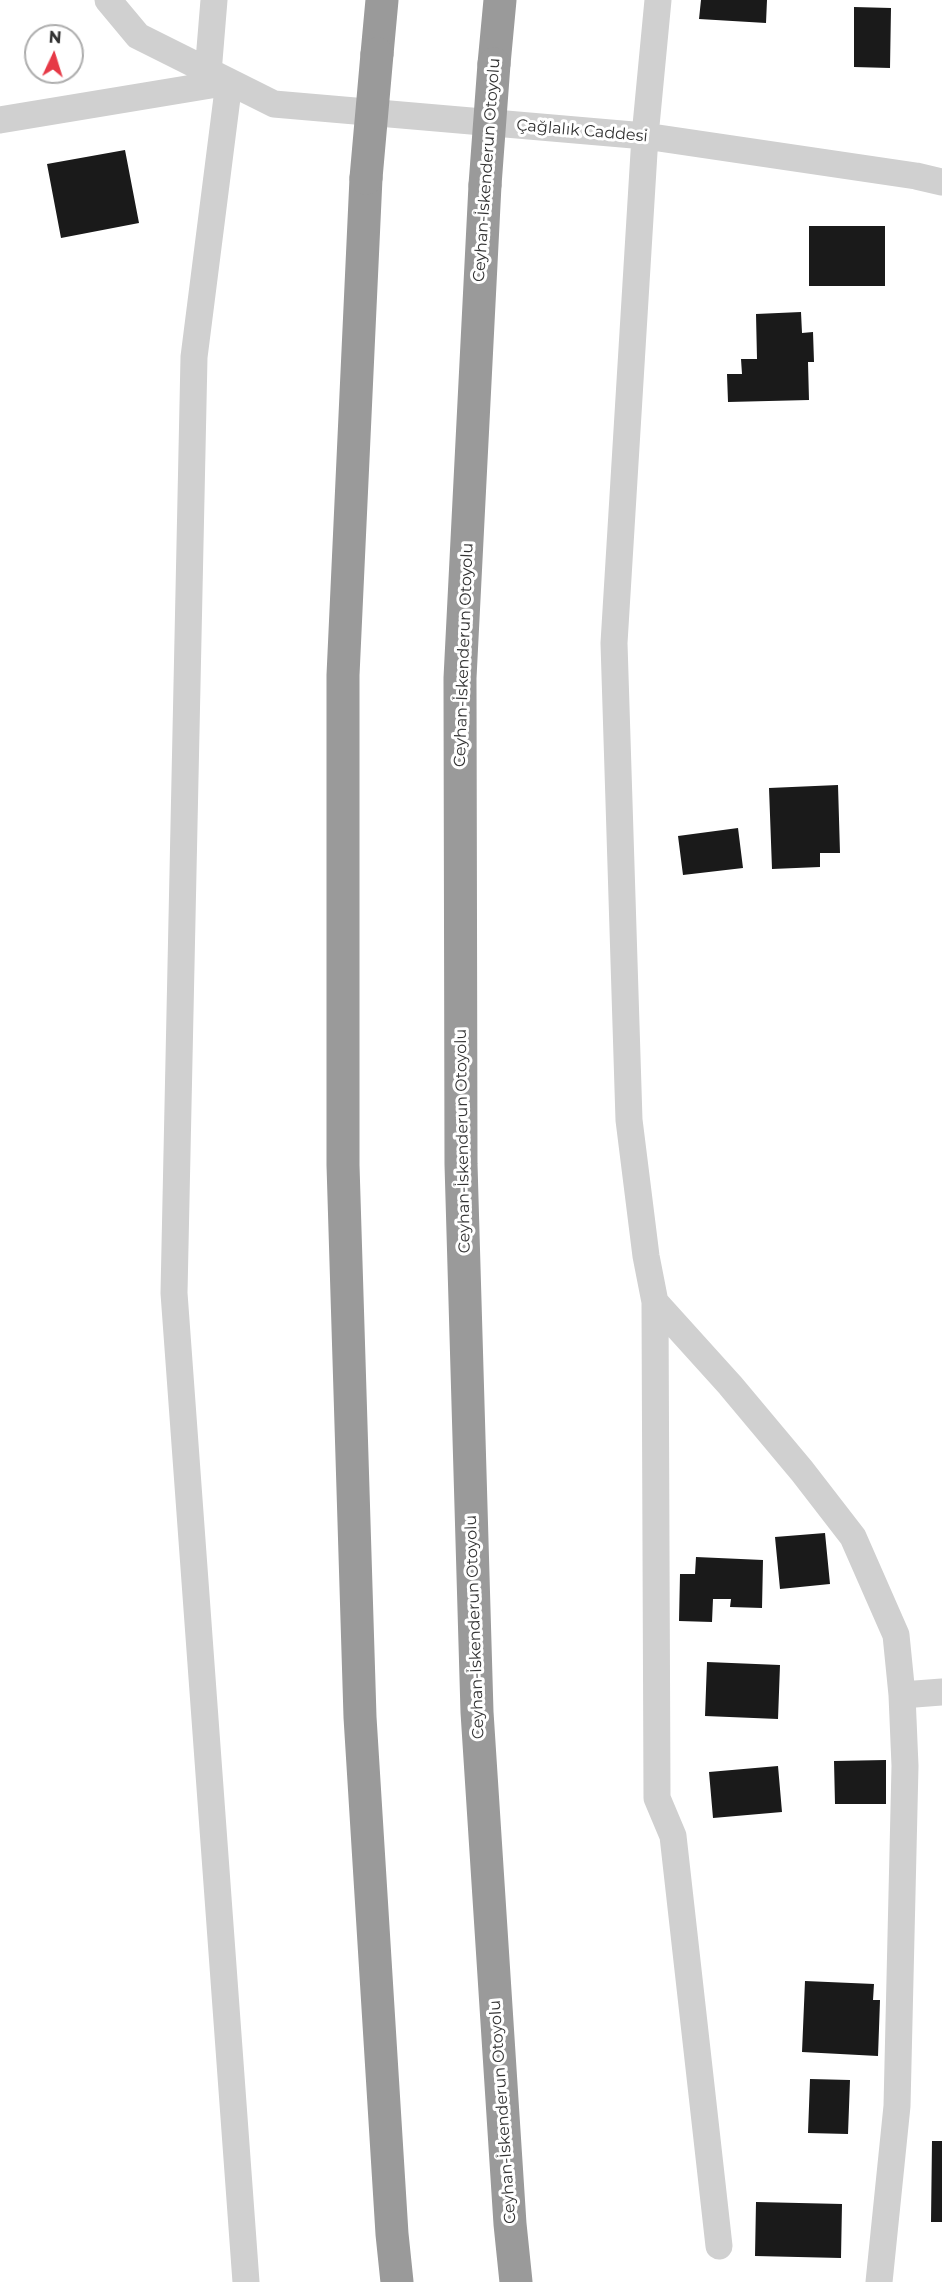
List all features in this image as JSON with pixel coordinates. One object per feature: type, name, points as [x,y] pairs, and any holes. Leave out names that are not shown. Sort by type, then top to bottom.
[{"type":"highway","points":[[382,0],[366,178],[342,675],[343,1165],[360,1718],[392,2234],[397,2282]]},
{"type":"highway","name":"Ceyhan-İskenderun Otoyolu","points":[[500,0],[484,185],[460,678],[461,1164],[477,1712],[510,2224],[516,2282]]},
{"type":"street","name":"Çağlalık Caddesi","points":[[108,0],[138,36],[274,104],[645,136],[916,176],[942,182]]},
{"type":"street","points":[[214,0],[219,77],[194,357],[174,1293],[246,2282]]},
{"type":"street","points":[[658,0],[645,136],[614,643],[629,1120],[646,1256],[655,1302],[657,1798],[673,1836],[719,2246]]},
{"type":"street","points":[[0,120],[219,77]]},
{"type":"street","points":[[655,1302],[730,1385],[802,1471],[852,1537],[896,1635],[902,1695],[905,1766],[897,2106],[879,2282]]},
{"type":"street","points":[[902,1695],[942,1692]]},
{"type":"building","points":[[701,0],[767,0],[766,23],[699,19]]},
{"type":"building","points":[[854,7],[891,8],[890,68],[854,67]]},
{"type":"building","points":[[125,150],[139,223],[61,238],[47,164]]},
{"type":"building","points":[[809,226],[885,226],[885,286],[809,286]]},
{"type":"building","points":[[801,312],[802,333],[813,332],[814,362],[808,362],[809,400],[728,402],[727,374],[742,374],[741,359],[757,359],[756,314]]},
{"type":"building","points":[[838,785],[840,853],[820,853],[820,867],[772,869],[769,788]]},
{"type":"building","points":[[738,828],[743,868],[683,875],[678,836]]},
{"type":"building","points":[[825,1533],[830,1584],[780,1589],[775,1537]]},
{"type":"building","points":[[696,1557],[763,1560],[762,1608],[730,1607],[731,1599],[713,1599],[712,1622],[679,1621],[680,1574],[695,1574]]},
{"type":"building","points":[[707,1662],[780,1665],[778,1719],[705,1716]]},
{"type":"building","points":[[886,1760],[886,1804],[835,1804],[834,1761]]},
{"type":"building","points":[[778,1766],[782,1812],[713,1818],[709,1772]]},
{"type":"building","points":[[805,1981],[874,1984],[873,2000],[880,2000],[878,2056],[802,2052]]},
{"type":"building","points":[[810,2079],[850,2080],[848,2134],[808,2133]]},
{"type":"building","points":[[932,2141],[942,2141],[942,2222],[931,2222]]},
{"type":"building","points":[[756,2202],[842,2204],[841,2258],[755,2256]]}]
